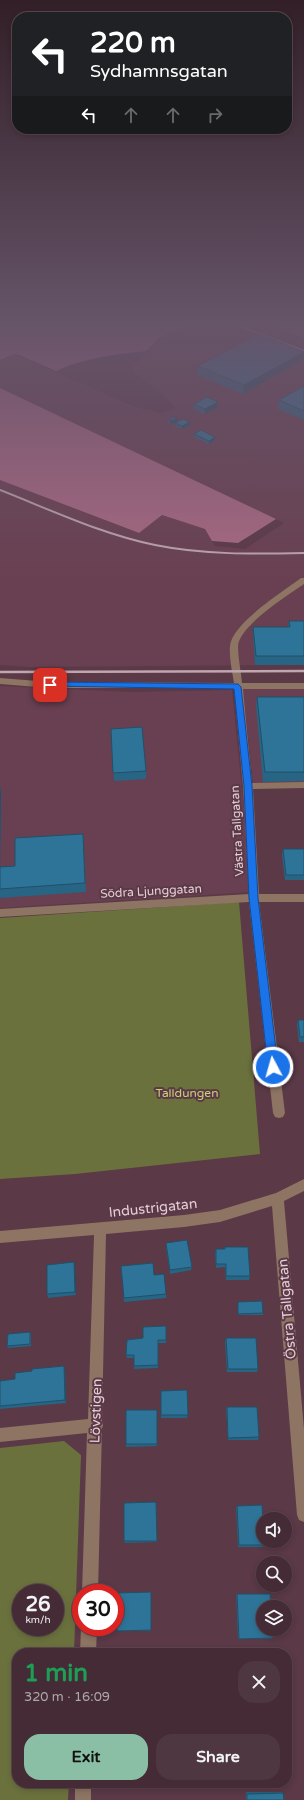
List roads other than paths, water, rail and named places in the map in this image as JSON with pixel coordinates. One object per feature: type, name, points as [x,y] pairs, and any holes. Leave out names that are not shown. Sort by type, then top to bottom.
[{"type":"street","name":"Västra Tallgatan","points":[[279,1113],[254,898],[248,786],[234,645],[238,633],[245,625],[304,580]]},
{"type":"street","points":[[0,680],[50,685],[238,687],[304,686]]},
{"type":"street","points":[[248,786],[304,785]]},
{"type":"street","name":"Södra Ljunggatan","points":[[0,913],[254,898],[304,898]]},
{"type":"street","name":"Industrigatan","points":[[0,1237],[184,1221],[220,1216],[278,1198],[304,1186]]},
{"type":"street","name":"Östra Tallgatan","points":[[278,1198],[304,1515]]},
{"type":"street","name":"Lövstigen","points":[[90,1584],[96,1425],[100,1229]]},
{"type":"street","points":[[0,1435],[96,1425]]},
{"type":"street","points":[[88,1648],[89,1636]]},
{"type":"street","points":[[83,1788],[83,1800]]},
{"type":"railway","points":[[0,490],[115,535],[155,545],[192,551],[210,552],[248,554],[304,553]]},
{"type":"railway","points":[[0,672],[304,671]]},
{"type":"park label","name":"Talldungen","points":[[187,1093]]}]
